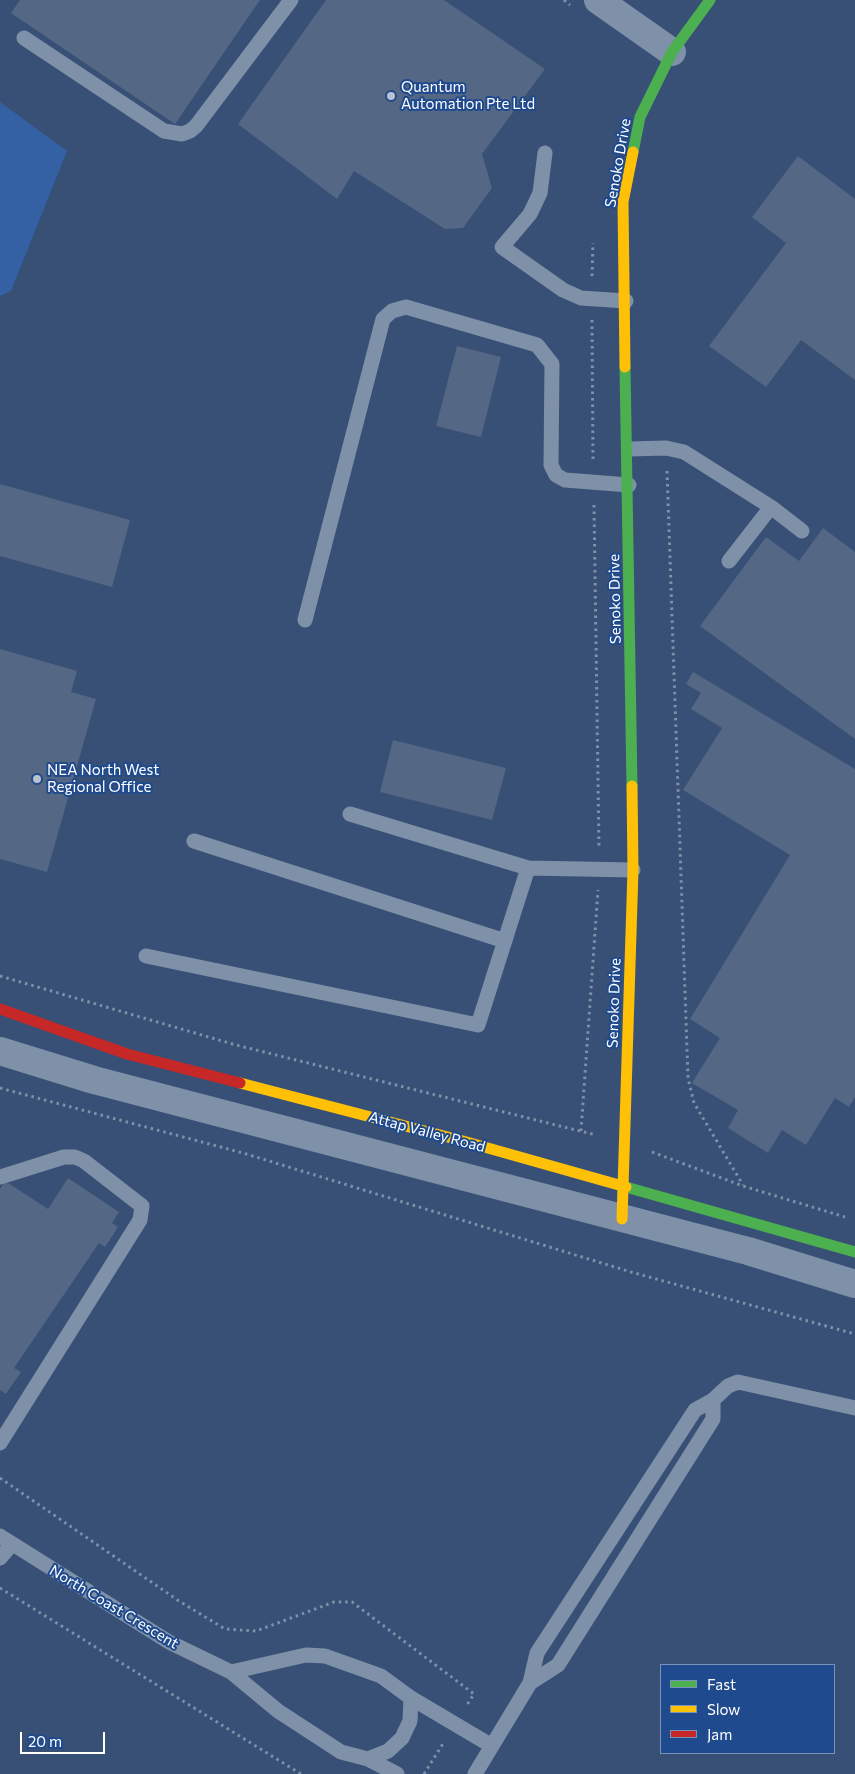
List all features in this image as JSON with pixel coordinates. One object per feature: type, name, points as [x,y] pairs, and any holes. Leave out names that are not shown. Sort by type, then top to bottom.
[{"type":"street","points":[[598,0],[672,52]]},
{"type":"street","name":"Senoko Drive","points":[[622,1219],[633,870],[624,202],[640,116],[672,52],[710,0]]},
{"type":"street","name":"Attap Valley Road","points":[[0,1009],[127,1054],[623,1185],[855,1252]]},
{"type":"street","points":[[0,1051],[94,1080],[748,1251],[855,1284]]},
{"type":"lane","points":[[24,38],[164,131],[182,134],[196,126],[291,0]]},
{"type":"lane","points":[[545,153],[540,192],[530,214],[502,247],[564,290],[581,298],[626,301]]},
{"type":"lane","points":[[305,620],[383,319],[392,311],[406,307],[537,345],[552,364],[551,465],[556,475],[565,480],[629,485]]},
{"type":"lane","points":[[628,449],[666,448],[684,452],[771,507],[802,531]]},
{"type":"lane","points":[[729,561],[771,507]]},
{"type":"lane","points":[[350,814],[528,868],[633,870]]},
{"type":"lane","points":[[194,841],[505,941]]},
{"type":"lane","points":[[146,956],[478,1026],[528,868]]},
{"type":"lane","points":[[0,1177],[64,1157],[75,1157],[84,1161],[142,1206],[140,1220],[1,1438]]},
{"type":"lane","points":[[475,1774],[530,1683],[537,1653],[695,1410],[713,1400],[720,1391],[738,1382],[855,1408]]},
{"type":"lane","points":[[530,1683],[558,1665],[713,1419],[713,1400]]},
{"type":"lane","points":[[0,1558],[6,1540]]},
{"type":"lane","name":"North Coast Crescent","points":[[6,1540],[169,1642],[231,1672],[315,1737],[341,1752],[368,1758],[397,1774]]},
{"type":"lane","points":[[231,1672],[306,1655],[325,1656],[380,1676],[411,1698],[492,1746]]},
{"type":"lane","points":[[368,1758],[388,1751],[402,1738],[410,1721],[411,1698]]},
{"type":"path","points":[[564,0],[572,6]]},
{"type":"path","points":[[581,1131],[600,869],[593,482],[593,237]]},
{"type":"path","points":[[666,448],[688,1078],[694,1103],[743,1186]]},
{"type":"path","points":[[0,976],[236,1045],[624,1142],[743,1186],[846,1217]]},
{"type":"path","points":[[0,1088],[243,1153],[631,1272],[855,1334]]},
{"type":"path","points":[[0,1478],[179,1601],[225,1629],[256,1632],[334,1602],[352,1602],[474,1694],[424,1774]]},
{"type":"path","points":[[0,1588],[301,1774]]},
{"type":"shaded area","points":[[0,102],[67,151],[11,291],[0,296]]},
{"type":"building","points":[[20,0],[260,0],[175,124],[11,13]]},
{"type":"building","name":"Quantum Automation Pte Ltd","points":[[326,0],[444,0],[545,69],[482,154],[492,188],[463,228],[445,229],[354,171],[337,199],[238,124]]},
{"type":"building","points":[[798,156],[855,199],[855,380],[801,340],[766,387],[709,346],[786,243],[752,217]]},
{"type":"building","points":[[457,346],[501,357],[481,437],[436,426]]},
{"type":"building","points":[[0,484],[130,520],[112,587],[0,556]]},
{"type":"building","points":[[823,528],[855,552],[855,739],[700,626],[766,537],[799,561]]},
{"type":"building","name":"NEA North West Regional Office","points":[[0,649],[77,671],[71,692],[96,699],[47,872],[0,859]]},
{"type":"building","points":[[693,672],[855,769],[855,1097],[849,1107],[835,1098],[806,1145],[782,1130],[768,1153],[728,1128],[738,1110],[692,1083],[720,1038],[690,1019],[790,855],[683,790],[722,728],[691,709],[701,693],[686,684]]},
{"type":"building","points":[[393,740],[506,768],[492,820],[380,792]]},
{"type":"building","points":[[68,1178],[119,1212],[112,1223],[118,1227],[105,1247],[99,1243],[14,1368],[21,1372],[6,1394],[0,1390],[0,1189],[5,1181],[48,1209]]},
{"type":"traffic: fast","points":[[633,152],[640,117],[672,52],[710,0]]},
{"type":"traffic: fast","points":[[625,367],[632,786]]},
{"type":"traffic: fast","points":[[626,1187],[855,1252]]},
{"type":"traffic: slow","points":[[625,367],[623,202],[633,152]]},
{"type":"traffic: slow","points":[[622,1219],[633,870],[632,786]]},
{"type":"traffic: slow","points":[[240,1083],[463,1141],[626,1187]]},
{"type":"traffic: jam","points":[[0,1009],[127,1054],[240,1083]]},
{"type":"place","name":"Quantum Automation Pte Ltd","points":[[391,96]]},
{"type":"place","name":"NEA North West Regional Office","points":[[37,779]]}]
